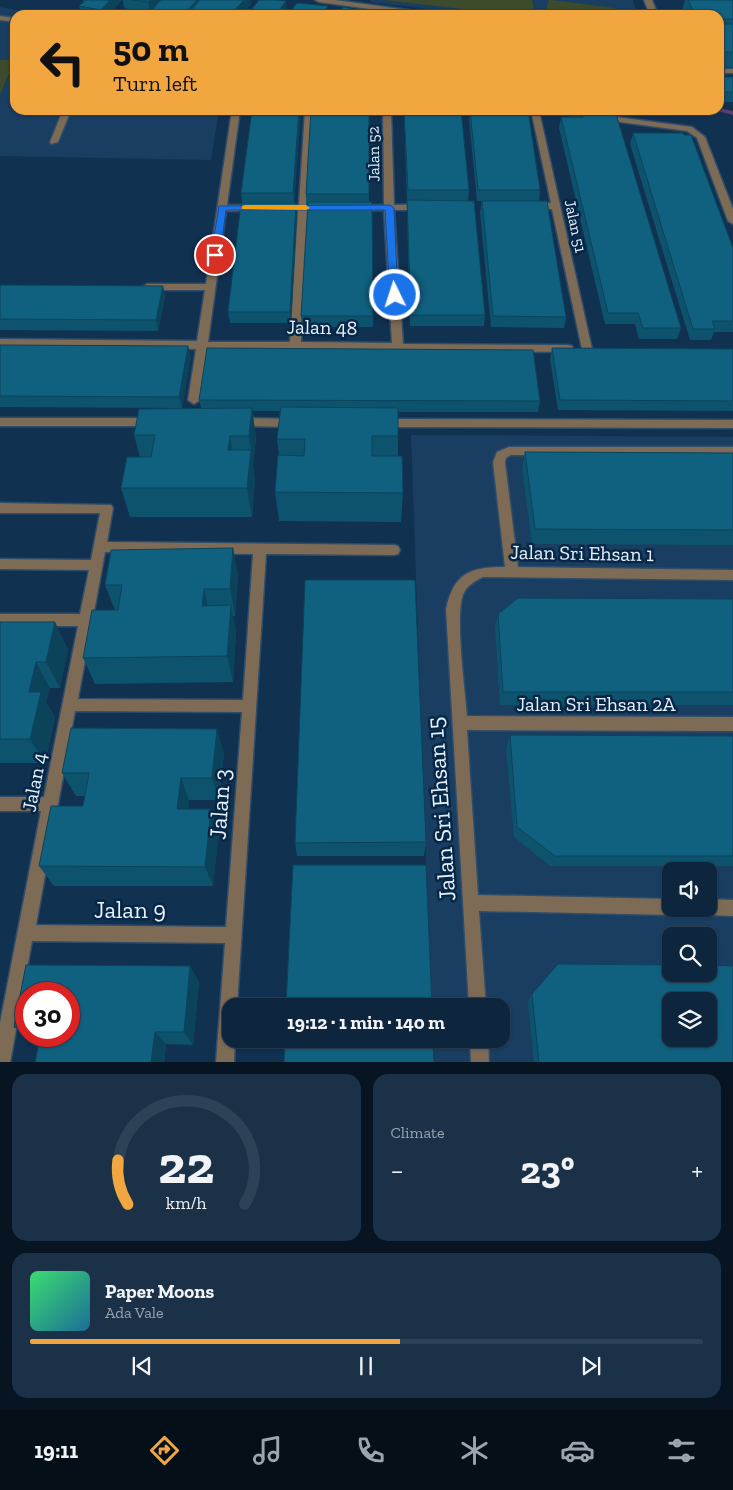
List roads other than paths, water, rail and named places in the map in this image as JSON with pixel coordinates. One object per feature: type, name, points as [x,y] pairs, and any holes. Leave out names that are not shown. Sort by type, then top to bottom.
[{"type":"street","points":[[319,0],[361,3],[401,10]]},
{"type":"street","points":[[54,142],[65,115]]},
{"type":"street","points":[[194,400],[235,115]]},
{"type":"street","points":[[295,346],[309,115]]},
{"type":"street","name":"Jalan 52","points":[[387,115],[398,348]]},
{"type":"street","name":"Jalan 51","points":[[536,115],[592,349]]},
{"type":"street","points":[[581,115],[689,129],[701,137],[733,222]]},
{"type":"street","points":[[517,206],[557,206]]},
{"type":"street","points":[[222,208],[429,207]]},
{"type":"street","points":[[134,287],[210,287]]},
{"type":"street","name":"Jalan 48","points":[[0,343],[592,349]]},
{"type":"street","points":[[0,422],[162,422]]},
{"type":"street","points":[[220,422],[309,423]]},
{"type":"street","points":[[368,423],[733,424]]},
{"type":"street","points":[[512,573],[499,462],[501,455],[509,452],[733,451]]},
{"type":"street","name":"Jalan 4","points":[[0,508],[106,508],[1,1062]]},
{"type":"street","points":[[99,547],[394,550]]},
{"type":"street","name":"Jalan 3","points":[[225,1062],[260,549]]},
{"type":"street","points":[[0,564],[96,565]]},
{"type":"street","name":"Jalan Sri Ehsan 1","points":[[453,609],[456,592],[466,580],[482,572],[733,575]]},
{"type":"street","name":"Jalan Sri Ehsan 15","points":[[453,609],[477,998]]},
{"type":"street","points":[[0,620],[85,620]]},
{"type":"street","points":[[69,705],[250,706]]},
{"type":"street","name":"Jalan Sri Ehsan 2A","points":[[460,723],[733,724]]},
{"type":"street","points":[[0,804],[50,804]]},
{"type":"street","points":[[471,903],[662,907]]},
{"type":"street","points":[[717,907],[733,908]]},
{"type":"street","name":"Jalan 9","points":[[26,933],[234,935]]},
{"type":"street","points":[[479,1048],[480,1062]]},
{"type":"waterway","points":[[724,111],[733,113]]}]
